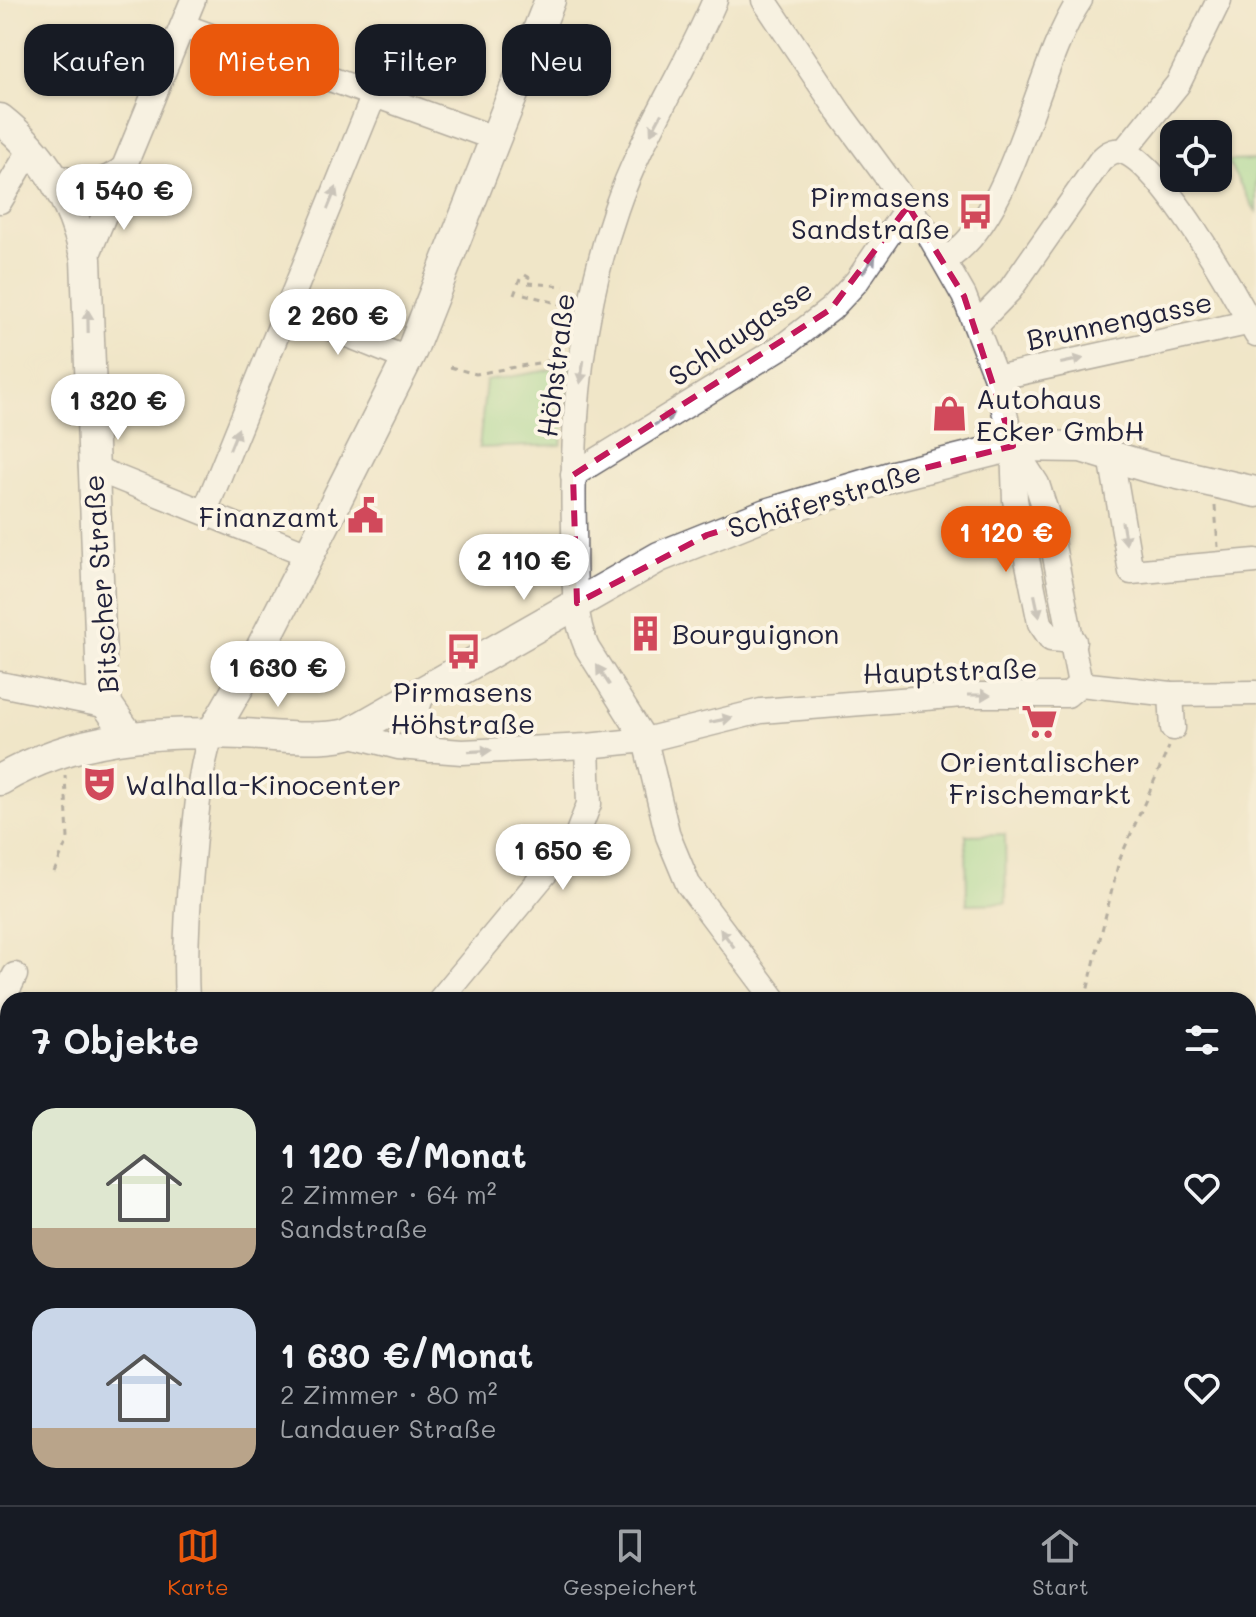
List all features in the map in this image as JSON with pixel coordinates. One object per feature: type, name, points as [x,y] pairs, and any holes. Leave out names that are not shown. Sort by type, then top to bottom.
[{"type":"main road","points":[[212,733],[310,555],[407,359],[550,0]]},
{"type":"main road","name":"Bitscher Straße","points":[[0,119],[32,147],[60,187],[86,259],[91,467],[102,685],[108,706],[128,735]]},
{"type":"main road","name":"Schäferstraße","points":[[348,734],[381,718],[659,557],[722,530],[893,476],[1013,446],[1066,445],[1256,492]]},
{"type":"main road","points":[[0,780],[65,751],[128,735],[212,733],[317,737],[348,734]]},
{"type":"street","points":[[86,259],[193,0]]},
{"type":"street","points":[[764,0],[945,260],[976,325],[996,378],[1013,446],[1015,500],[1040,623],[1051,639],[1074,641],[1080,684]]},
{"type":"street","points":[[945,260],[972,233],[999,189],[1080,0]]},
{"type":"street","points":[[976,325],[1010,290],[1100,161],[1107,155],[1124,151],[1178,84],[1219,0]]},
{"type":"street","name":"Höhstraße","points":[[710,1],[616,209],[599,270],[583,358],[573,475],[577,603],[580,632],[587,648],[645,740],[668,836],[688,884],[769,992]]},
{"type":"street","points":[[183,26],[355,88]]},
{"type":"street","points":[[205,511],[374,96]]},
{"type":"street","points":[[378,96],[418,105],[494,138]]},
{"type":"street","points":[[0,201],[32,147]]},
{"type":"street","points":[[1124,151],[1183,211],[1254,326]]},
{"type":"street","points":[[60,187],[92,201],[123,175]]},
{"type":"street","name":"Schlaugasse","points":[[573,475],[773,352],[823,315],[857,281],[908,206]]},
{"type":"street","points":[[286,310],[407,359]]},
{"type":"street","name":"Brunnengasse","points":[[996,378],[1254,326]]},
{"type":"street","points":[[1111,456],[1131,572],[1256,561]]},
{"type":"street","points":[[91,467],[310,555]]},
{"type":"street","points":[[0,684],[108,706]]},
{"type":"street","name":"Hauptstraße","points":[[348,734],[398,747],[462,752],[645,740],[761,711],[963,695],[1067,695],[1080,684],[1171,694],[1256,693]]},
{"type":"street","points":[[423,691],[413,723],[430,750]]},
{"type":"street","points":[[1171,694],[1173,728]]},
{"type":"street","points":[[187,992],[185,964],[191,873],[201,772],[212,733]]},
{"type":"street","points":[[447,992],[577,835],[589,804],[587,746]]},
{"type":"street","points":[[7,992],[15,975]]},
{"type":"path","points":[[525,275],[530,278]]},
{"type":"path","points":[[514,295],[520,279]]},
{"type":"path","points":[[528,283],[564,286]]},
{"type":"path","points":[[524,294],[560,304]]},
{"type":"path","points":[[450,367],[476,374],[583,358]]},
{"type":"path","points":[[1213,483],[1219,562]]},
{"type":"path","points":[[1087,992],[1119,861],[1173,738],[1173,728]]},
{"type":"path","points":[[54,872],[68,839],[65,751]]},
{"type":"highlighted area","points":[[908,206],[964,296],[1013,446],[893,476],[707,535],[577,603],[573,475],[831,309]]},
{"type":"green space","points":[[1256,160],[1256,212],[1232,170],[1232,161]]},
{"type":"green space","points":[[572,366],[561,445],[479,448],[486,381]]},
{"type":"green space","points":[[1005,834],[1006,903],[967,904],[966,835]]},
{"type":"place","name":"Pirmasens Sandstraße","points":[[976,212]]},
{"type":"place","name":"Autohaus Ecker GmbH","points":[[950,414]]},
{"type":"place","name":"Finanzamt","points":[[365,516]]},
{"type":"place","name":"Bourguignon","points":[[646,633]]},
{"type":"place","name":"Pirmasens Höhstraße","points":[[463,651]]},
{"type":"place","name":"Orientalischer Frischemarkt","points":[[1040,721]]},
{"type":"place","name":"Walhalla-Kinocenter","points":[[99,784]]}]
